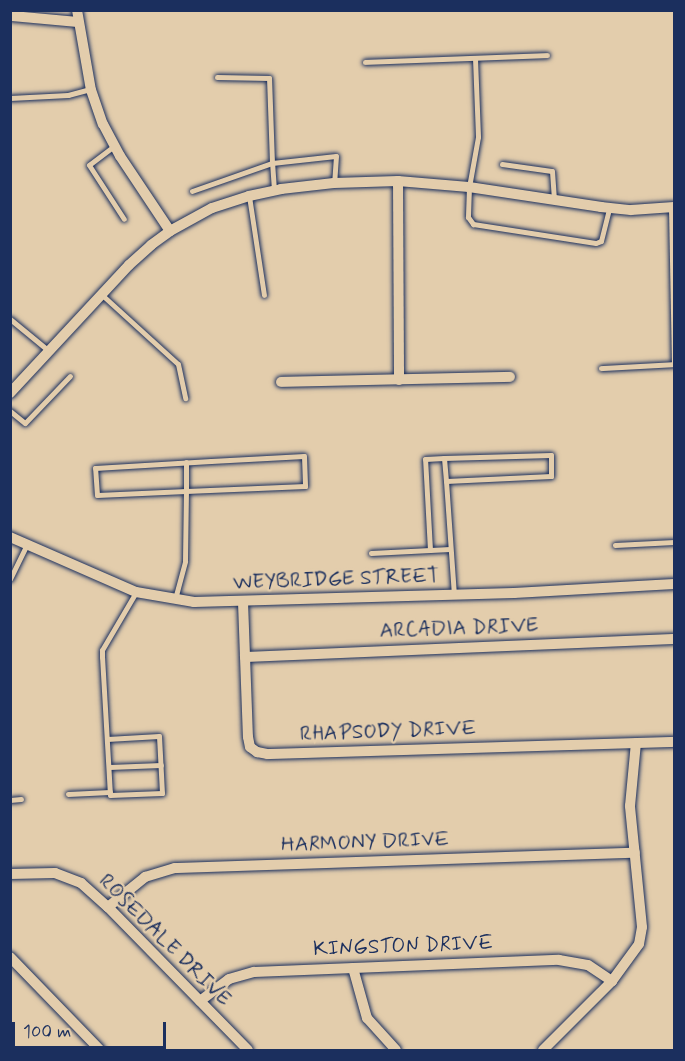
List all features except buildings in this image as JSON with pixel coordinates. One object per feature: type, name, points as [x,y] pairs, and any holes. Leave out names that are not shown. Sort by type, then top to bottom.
[{"type":"street","points":[[76,10],[96,108],[114,146],[170,231]]},
{"type":"street","points":[[12,16],[78,22]]},
{"type":"street","points":[[398,181],[399,380]]},
{"type":"street","points":[[10,393],[129,265],[170,231],[212,208],[249,196],[274,190],[334,183],[398,181],[469,187],[609,208],[673,207]]},
{"type":"street","points":[[281,382],[510,377]]},
{"type":"street","name":"WEYBRIDGE STREET","points":[[10,537],[136,592],[175,600],[243,602],[675,584]]},
{"type":"street","name":"RHAPSODY DRIVE","points":[[243,602],[249,744],[257,752],[267,754],[675,742]]},
{"type":"street","name":"ARCADIA DRIVE","points":[[245,657],[675,639]]},
{"type":"street","points":[[543,1050],[612,981],[636,951],[641,939],[630,806],[636,743]]},
{"type":"street","name":"HARMONY DRIVE","points":[[108,907],[145,877],[175,868],[635,853]]},
{"type":"street","name":"ROSEDALE DRIVE","points":[[10,874],[63,874],[81,883],[108,907],[248,1050]]},
{"type":"street","points":[[10,957],[100,1050]]},
{"type":"street","name":"KINGSTON DRIVE","points":[[200,1001],[220,984],[244,973],[559,960],[588,965],[612,981]]},
{"type":"street","points":[[353,968],[367,1018],[396,1050]]},
{"type":"lane","points":[[365,62],[547,55]]},
{"type":"lane","points":[[475,58],[478,137],[469,187],[468,217],[472,224],[583,242],[601,241],[609,208]]},
{"type":"lane","points":[[217,77],[269,78],[274,190]]},
{"type":"lane","points":[[10,98],[68,95],[91,89]]},
{"type":"lane","points":[[114,146],[89,165],[124,219]]},
{"type":"lane","points":[[192,191],[272,163],[336,156],[334,183]]},
{"type":"lane","points":[[502,164],[552,171],[554,200]]},
{"type":"lane","points":[[249,196],[264,296]]},
{"type":"lane","points":[[600,368],[674,364],[673,207]]},
{"type":"lane","points":[[101,294],[178,364],[184,398]]},
{"type":"lane","points":[[10,319],[49,351]]},
{"type":"lane","points":[[10,411],[25,423],[70,376]]},
{"type":"lane","points":[[430,550],[426,459],[551,455],[551,476],[446,482]]},
{"type":"lane","points":[[304,456],[305,486],[186,491],[97,495],[95,468],[304,456]]},
{"type":"lane","points":[[444,458],[454,595]]},
{"type":"lane","points":[[175,600],[185,561],[186,462]]},
{"type":"lane","points":[[615,545],[675,542]]},
{"type":"lane","points":[[10,579],[27,544]]},
{"type":"lane","points":[[371,553],[450,549]]},
{"type":"lane","points":[[107,739],[159,736],[162,793],[110,795],[102,650],[136,592]]},
{"type":"lane","points":[[109,767],[161,765]]},
{"type":"lane","points":[[68,794],[110,792]]},
{"type":"lane","points":[[10,800],[21,799]]}]
